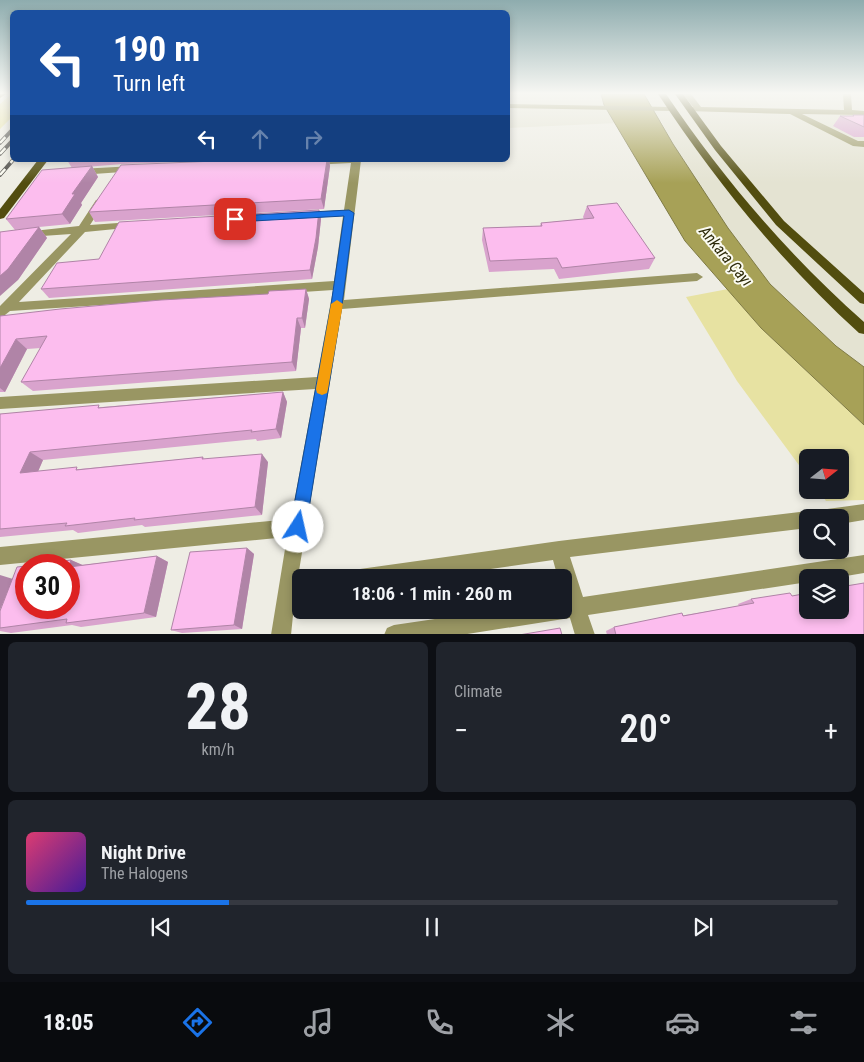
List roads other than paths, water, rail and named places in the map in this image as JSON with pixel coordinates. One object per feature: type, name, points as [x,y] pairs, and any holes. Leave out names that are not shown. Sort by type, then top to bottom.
[{"type":"main road","points":[[681,124],[750,217],[814,284],[864,330]]},
{"type":"main road","points":[[704,124],[724,156],[780,222],[864,300]]},
{"type":"main road","points":[[0,216],[41,162]]},
{"type":"street","points":[[815,124],[856,144],[864,144]]},
{"type":"street","points":[[295,569],[298,527],[337,305],[356,162]]},
{"type":"street","points":[[74,172],[142,168]]},
{"type":"street","points":[[3,310],[83,228],[122,169]]},
{"type":"street","points":[[290,216],[349,213]]},
{"type":"street","points":[[19,235],[142,224]]},
{"type":"street","points":[[337,305],[697,277]]},
{"type":"street","points":[[3,310],[340,285]]},
{"type":"street","points":[[0,403],[323,383]]},
{"type":"street","points":[[849,514],[864,512]]},
{"type":"street","points":[[424,569],[799,520]]},
{"type":"street","points":[[0,556],[298,527]]},
{"type":"street","points":[[559,550],[562,569]]},
{"type":"street","points":[[572,608],[864,564]]},
{"type":"street","points":[[281,634],[292,594]]},
{"type":"street","points":[[572,616],[585,634]]},
{"type":"street","points":[[394,634],[498,619]]},
{"type":"water","name":"Ankara Çayı","points":[[615,124],[661,124],[728,228],[770,284],[836,346],[864,367],[864,425],[761,328],[685,241]]},
{"type":"railway","points":[[0,143],[10,132]]},
{"type":"railway","points":[[0,154],[10,143]]},
{"type":"railway","points":[[0,175],[11,162]]}]
